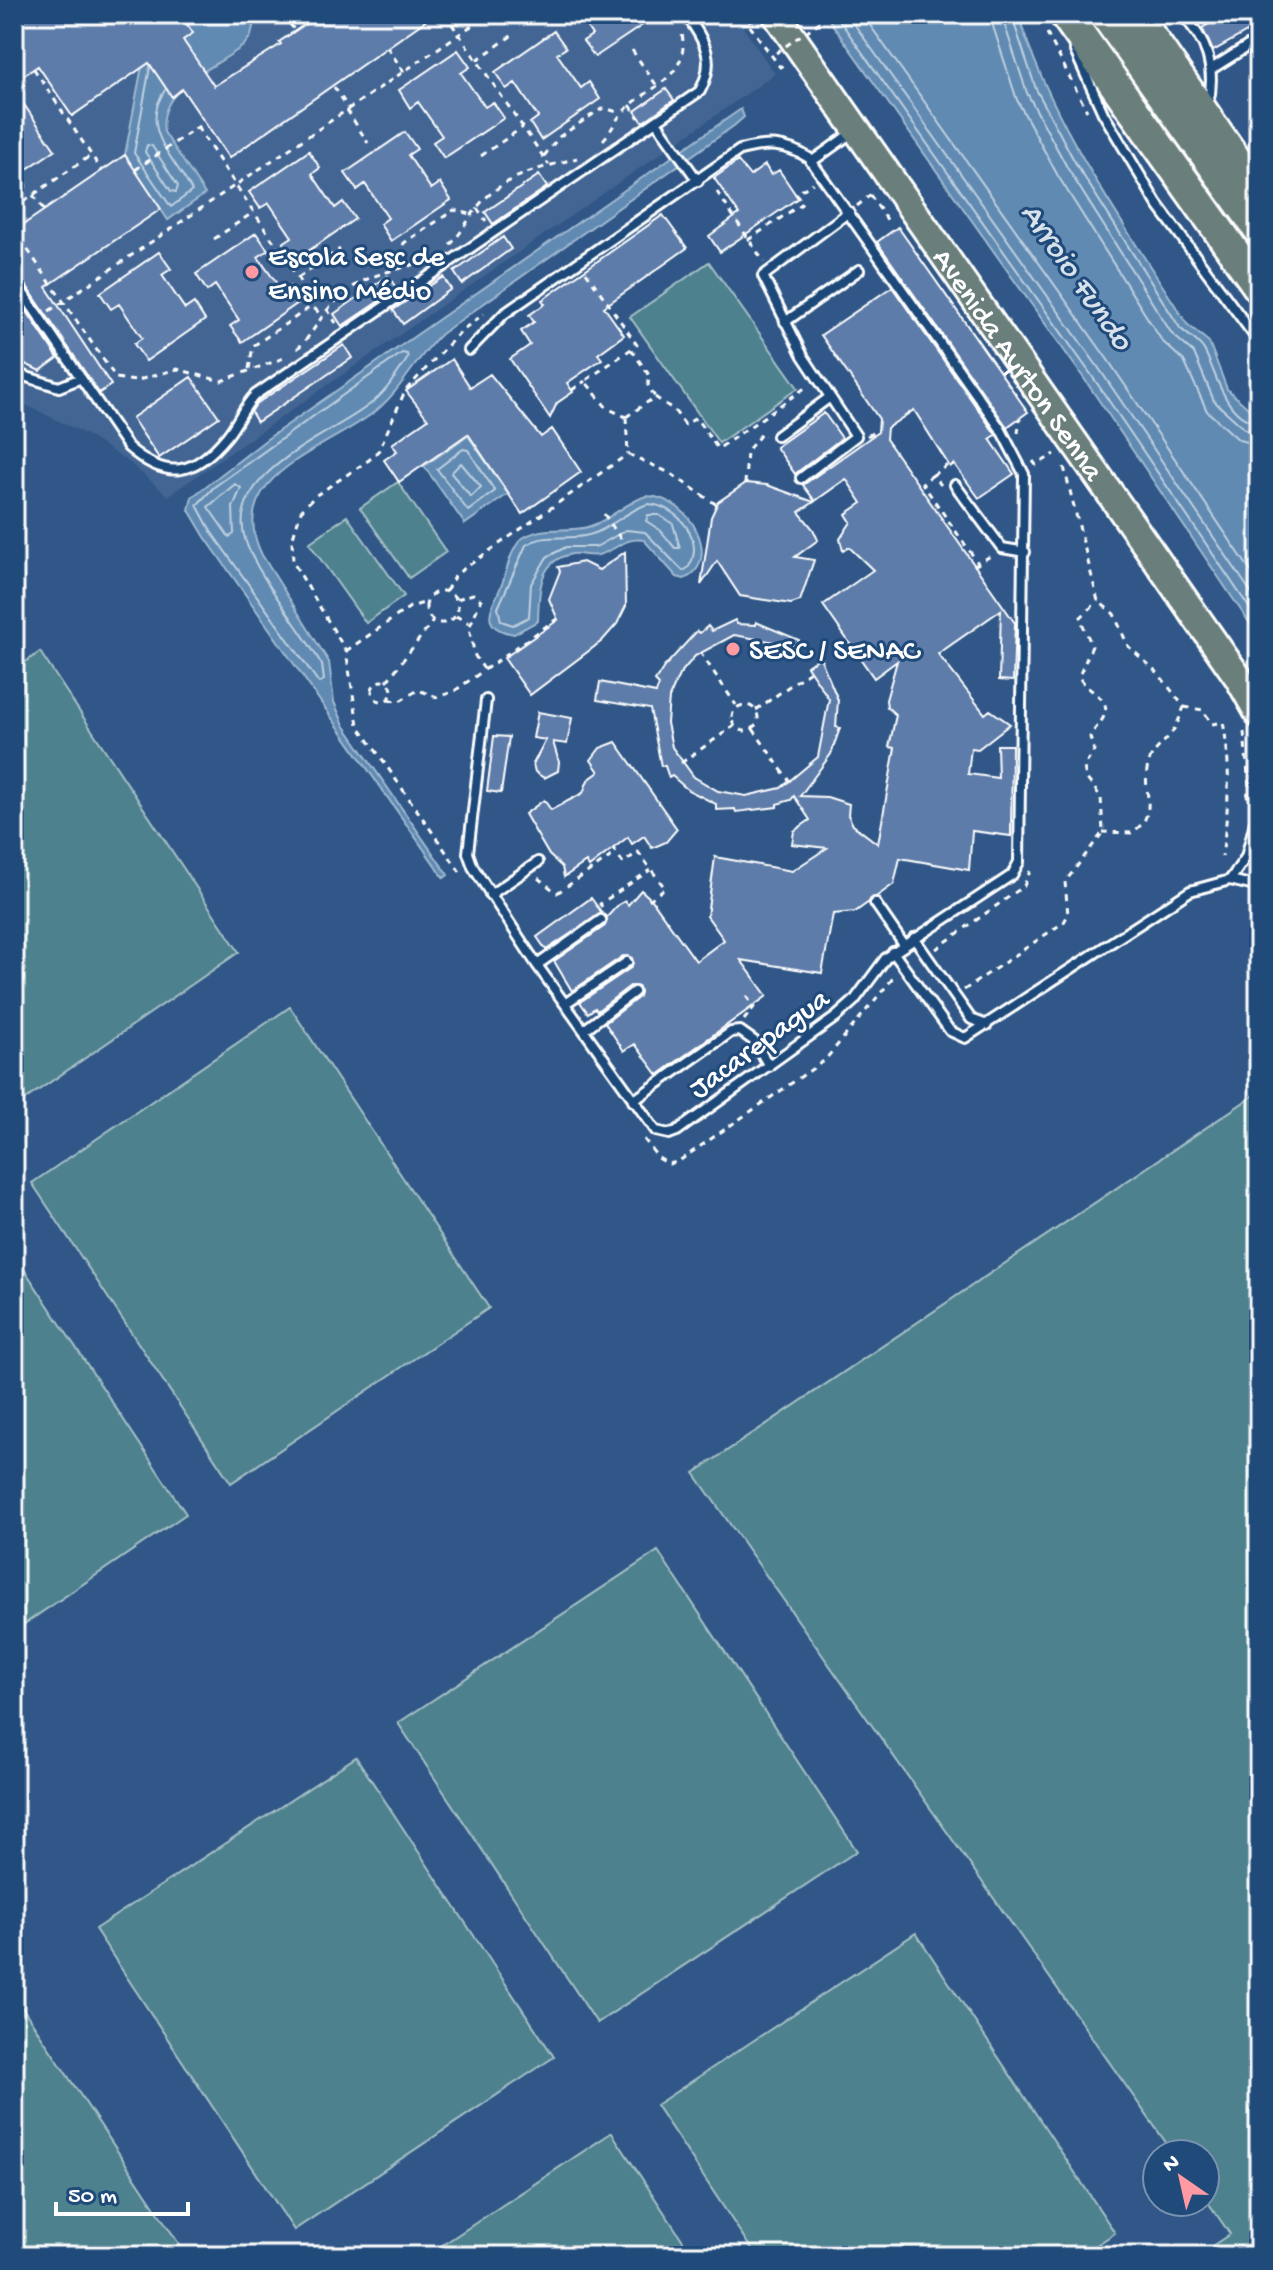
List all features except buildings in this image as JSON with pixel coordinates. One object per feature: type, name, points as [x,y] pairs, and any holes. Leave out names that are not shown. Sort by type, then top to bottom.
[{"type":"highway","name":"Avenida Ayrton Senna","points":[[776,14],[1238,677],[1250,719]]},
{"type":"highway","points":[[1065,14],[1259,287]]},
{"type":"highway","points":[[1105,14],[1259,229]]},
{"type":"highway","points":[[1137,14],[1259,190]]},
{"type":"lane","points":[[14,280],[128,447],[149,465],[172,472],[187,468],[229,434],[255,395],[700,91],[707,77],[708,48],[686,14]]},
{"type":"lane","points":[[1058,14],[1103,113],[1157,204],[1259,342]]},
{"type":"lane","points":[[1198,14],[1184,17],[1213,68],[1206,113]]},
{"type":"lane","points":[[1213,68],[1259,39]]},
{"type":"lane","points":[[657,123],[698,181]]},
{"type":"lane","points":[[811,162],[858,129]]},
{"type":"lane","points":[[469,350],[504,314],[740,150],[765,143],[799,152],[811,162],[849,212],[1018,458],[1024,474],[1025,552],[1002,548],[955,485]]},
{"type":"lane","points":[[801,478],[855,439],[785,322],[764,284],[763,276],[768,269],[849,212]]},
{"type":"lane","points":[[785,322],[859,270]]},
{"type":"lane","points":[[14,373],[59,387],[79,379]]},
{"type":"lane","points":[[777,436],[830,397]]},
{"type":"lane","name":"Jacarepagua","points":[[656,1131],[669,1134],[677,1131],[769,1066],[854,1001],[869,978],[893,952],[1012,875],[1019,862],[1025,552]]},
{"type":"lane","points":[[486,700],[468,853],[490,895],[537,965],[656,1131]]},
{"type":"lane","points":[[1230,880],[1246,857],[1259,807]]},
{"type":"lane","points":[[490,895],[534,865]]},
{"type":"lane","points":[[893,952],[958,1038],[965,1038],[1170,902],[1197,888],[1230,880],[1259,887]]},
{"type":"lane","points":[[875,903],[904,945]]},
{"type":"lane","points":[[537,965],[601,920]]},
{"type":"lane","points":[[914,938],[974,1021],[988,1025]]},
{"type":"lane","points":[[566,1003],[627,962]]},
{"type":"lane","points":[[584,1030],[634,992]]},
{"type":"lane","points":[[633,1101],[731,1032],[740,1031],[754,1041],[769,1066]]},
{"type":"path","points":[[283,14],[295,31]]},
{"type":"path","points":[[445,14],[549,165]]},
{"type":"path","points":[[39,318],[489,14]]},
{"type":"path","points":[[792,70],[787,63],[780,67],[747,22],[753,18],[776,53],[831,14]]},
{"type":"path","points":[[596,147],[622,113],[679,65],[683,48],[680,28]]},
{"type":"path","points":[[477,60],[514,34]]},
{"type":"path","points":[[387,47],[404,72]]},
{"type":"path","points":[[632,50],[657,86]]},
{"type":"path","points":[[34,69],[102,171]]},
{"type":"path","points":[[334,87],[368,143]]},
{"type":"path","points":[[544,156],[559,137],[598,111],[604,108],[622,113]]},
{"type":"path","points":[[135,170],[205,122]]},
{"type":"path","points":[[197,127],[298,278],[312,306],[322,316]]},
{"type":"path","points":[[481,156],[523,127]]},
{"type":"path","points":[[14,208],[91,155]]},
{"type":"path","points":[[447,248],[472,215],[502,186],[521,174],[580,157]]},
{"type":"path","points":[[748,240],[803,203],[796,194],[822,176]]},
{"type":"path","points":[[849,212],[892,178]]},
{"type":"path","points":[[717,192],[768,269]]},
{"type":"path","points":[[33,195],[44,210]]},
{"type":"path","points":[[870,195],[888,221]]},
{"type":"path","points":[[393,267],[404,243],[438,220],[454,210],[472,215]]},
{"type":"path","points":[[214,239],[254,212]]},
{"type":"path","points":[[14,230],[108,369],[125,381],[152,378],[177,369],[221,381],[287,357],[309,338],[322,316],[361,281],[393,267],[437,255]]},
{"type":"path","points":[[298,278],[340,249]]},
{"type":"path","points":[[572,390],[637,345],[580,262]]},
{"type":"path","points":[[249,369],[253,346],[312,306]]},
{"type":"path","points":[[465,880],[358,725],[354,716],[346,651],[293,562],[292,540],[301,511],[315,496],[379,450],[405,391],[462,330],[485,313]]},
{"type":"path","points":[[631,349],[649,375],[648,386],[655,397],[674,410],[685,425],[696,418],[718,449],[818,378]]},
{"type":"path","points":[[585,381],[607,408],[626,417]]},
{"type":"path","points":[[626,417],[655,397]]},
{"type":"path","points":[[626,417],[628,454]]},
{"type":"path","points":[[1018,436],[1020,418]]},
{"type":"path","points":[[750,426],[758,437]]},
{"type":"path","points":[[745,484],[747,451],[762,433],[768,442],[777,436]]},
{"type":"path","points":[[1030,456],[1036,465],[1055,453],[1064,468],[1098,601],[1114,614],[1128,646],[1158,673],[1184,707],[1203,710],[1212,724],[1223,722],[1229,754],[1229,799],[1222,857]]},
{"type":"path","points":[[628,454],[670,473],[717,505]]},
{"type":"path","points":[[446,591],[455,575],[628,454]]},
{"type":"path","points":[[933,475],[922,483],[976,565],[1002,548]]},
{"type":"path","points":[[604,514],[623,542]]},
{"type":"path","points":[[346,651],[410,607],[427,602],[434,593],[446,591],[457,599]]},
{"type":"path","points":[[457,599],[473,594],[481,600],[479,610],[469,623],[470,642],[485,670]]},
{"type":"path","points":[[456,616],[457,599]]},
{"type":"path","points":[[954,997],[1064,922],[1068,915],[1065,882],[1103,832],[1101,797],[1086,778],[1084,767],[1094,751],[1090,737],[1105,715],[1106,706],[1102,698],[1086,689],[1079,676],[1092,646],[1080,618],[1098,601]]},
{"type":"path","points":[[427,602],[427,612],[434,621],[446,623],[456,616]]},
{"type":"path","points":[[456,616],[469,623]]},
{"type":"path","points":[[434,621],[387,681],[376,682],[372,692],[378,700],[398,702],[418,690],[444,696],[558,618]]},
{"type":"path","points":[[700,652],[737,707]]},
{"type":"path","points":[[756,710],[810,671]]},
{"type":"path","points":[[387,681],[393,689],[389,699]]},
{"type":"path","points":[[747,704],[756,710],[758,720],[753,729],[743,731],[734,726],[731,716],[737,707],[747,704]]},
{"type":"path","points":[[1103,832],[1131,833],[1141,826],[1151,803],[1146,771],[1149,759],[1169,737],[1184,707]]},
{"type":"path","points":[[1243,817],[1249,786],[1250,719]]},
{"type":"path","points":[[681,763],[734,726]]},
{"type":"path","points":[[753,729],[790,782]]},
{"type":"path","points":[[613,848],[623,863],[638,852],[665,888],[649,900]]},
{"type":"path","points":[[534,865],[541,883],[557,893],[616,853]]},
{"type":"path","points":[[601,920],[608,916],[600,904],[650,870]]},
{"type":"path","points":[[656,1131],[644,1139],[658,1158],[669,1164],[679,1161],[825,1060],[881,989],[905,969]]},
{"type":"path","points":[[740,1031],[745,1014],[754,1007],[744,993]]},
{"type":"shaded area","name":"Escola Sesc de Ensino Médio","points":[[14,14],[734,14],[775,74],[168,496],[130,463],[85,434],[14,399]]},
{"type":"green space","points":[[709,262],[798,388],[719,443],[630,317]]},
{"type":"green space","points":[[398,482],[446,552],[409,578],[360,508]]},
{"type":"green space","points":[[347,516],[404,596],[366,623],[309,543]]},
{"type":"green space","points":[[40,652],[239,952],[14,1107],[14,670]]},
{"type":"green space","points":[[290,1007],[489,1308],[231,1483],[32,1183]]},
{"type":"green space","points":[[1259,1092],[1259,2256],[1197,2256],[1230,2234],[1219,2218],[1221,2138],[1163,2138],[694,1473]]},
{"type":"green space","points":[[14,1254],[186,1514],[14,1631]]},
{"type":"green space","points":[[658,1551],[857,1851],[597,2023],[398,1723]]},
{"type":"green space","points":[[356,1757],[554,2057],[294,2230],[95,1929]]},
{"type":"green space","points":[[916,1933],[1115,2233],[1080,2256],[756,2256],[656,2105]]},
{"type":"green space","points":[[16,1998],[187,2256],[14,2256]]},
{"type":"green space","points":[[611,2133],[693,2256],[426,2256]]},
{"type":"water","points":[[152,14],[255,16],[251,36],[243,46],[190,81],[169,103],[164,116],[164,132],[205,194],[168,220],[125,155]]},
{"type":"water","name":"Arroio Fundo","points":[[825,14],[1018,14],[1050,96],[1092,174],[1187,324],[1209,342],[1227,389],[1259,418],[1259,637],[1083,377]]},
{"type":"water","points":[[741,109],[744,117],[735,125],[441,334],[377,410],[286,468],[268,485],[256,504],[253,527],[262,555],[329,662],[334,702],[344,725],[448,875],[444,878],[205,537],[189,510],[192,497],[267,439]]},
{"type":"water","points":[[468,436],[508,494],[465,524],[424,466]]},
{"type":"water","points":[[646,496],[663,499],[678,507],[689,519],[701,546],[701,560],[695,571],[684,579],[677,577],[644,540],[625,542],[598,555],[572,554],[552,563],[546,571],[540,590],[538,621],[514,634],[494,626],[490,613],[520,540],[535,532],[591,526]]},
{"type":"place","name":"Escola Sesc de Ensino Médio","points":[[252,272]]},
{"type":"place","name":"SESC / SENAC","points":[[733,649]]}]
